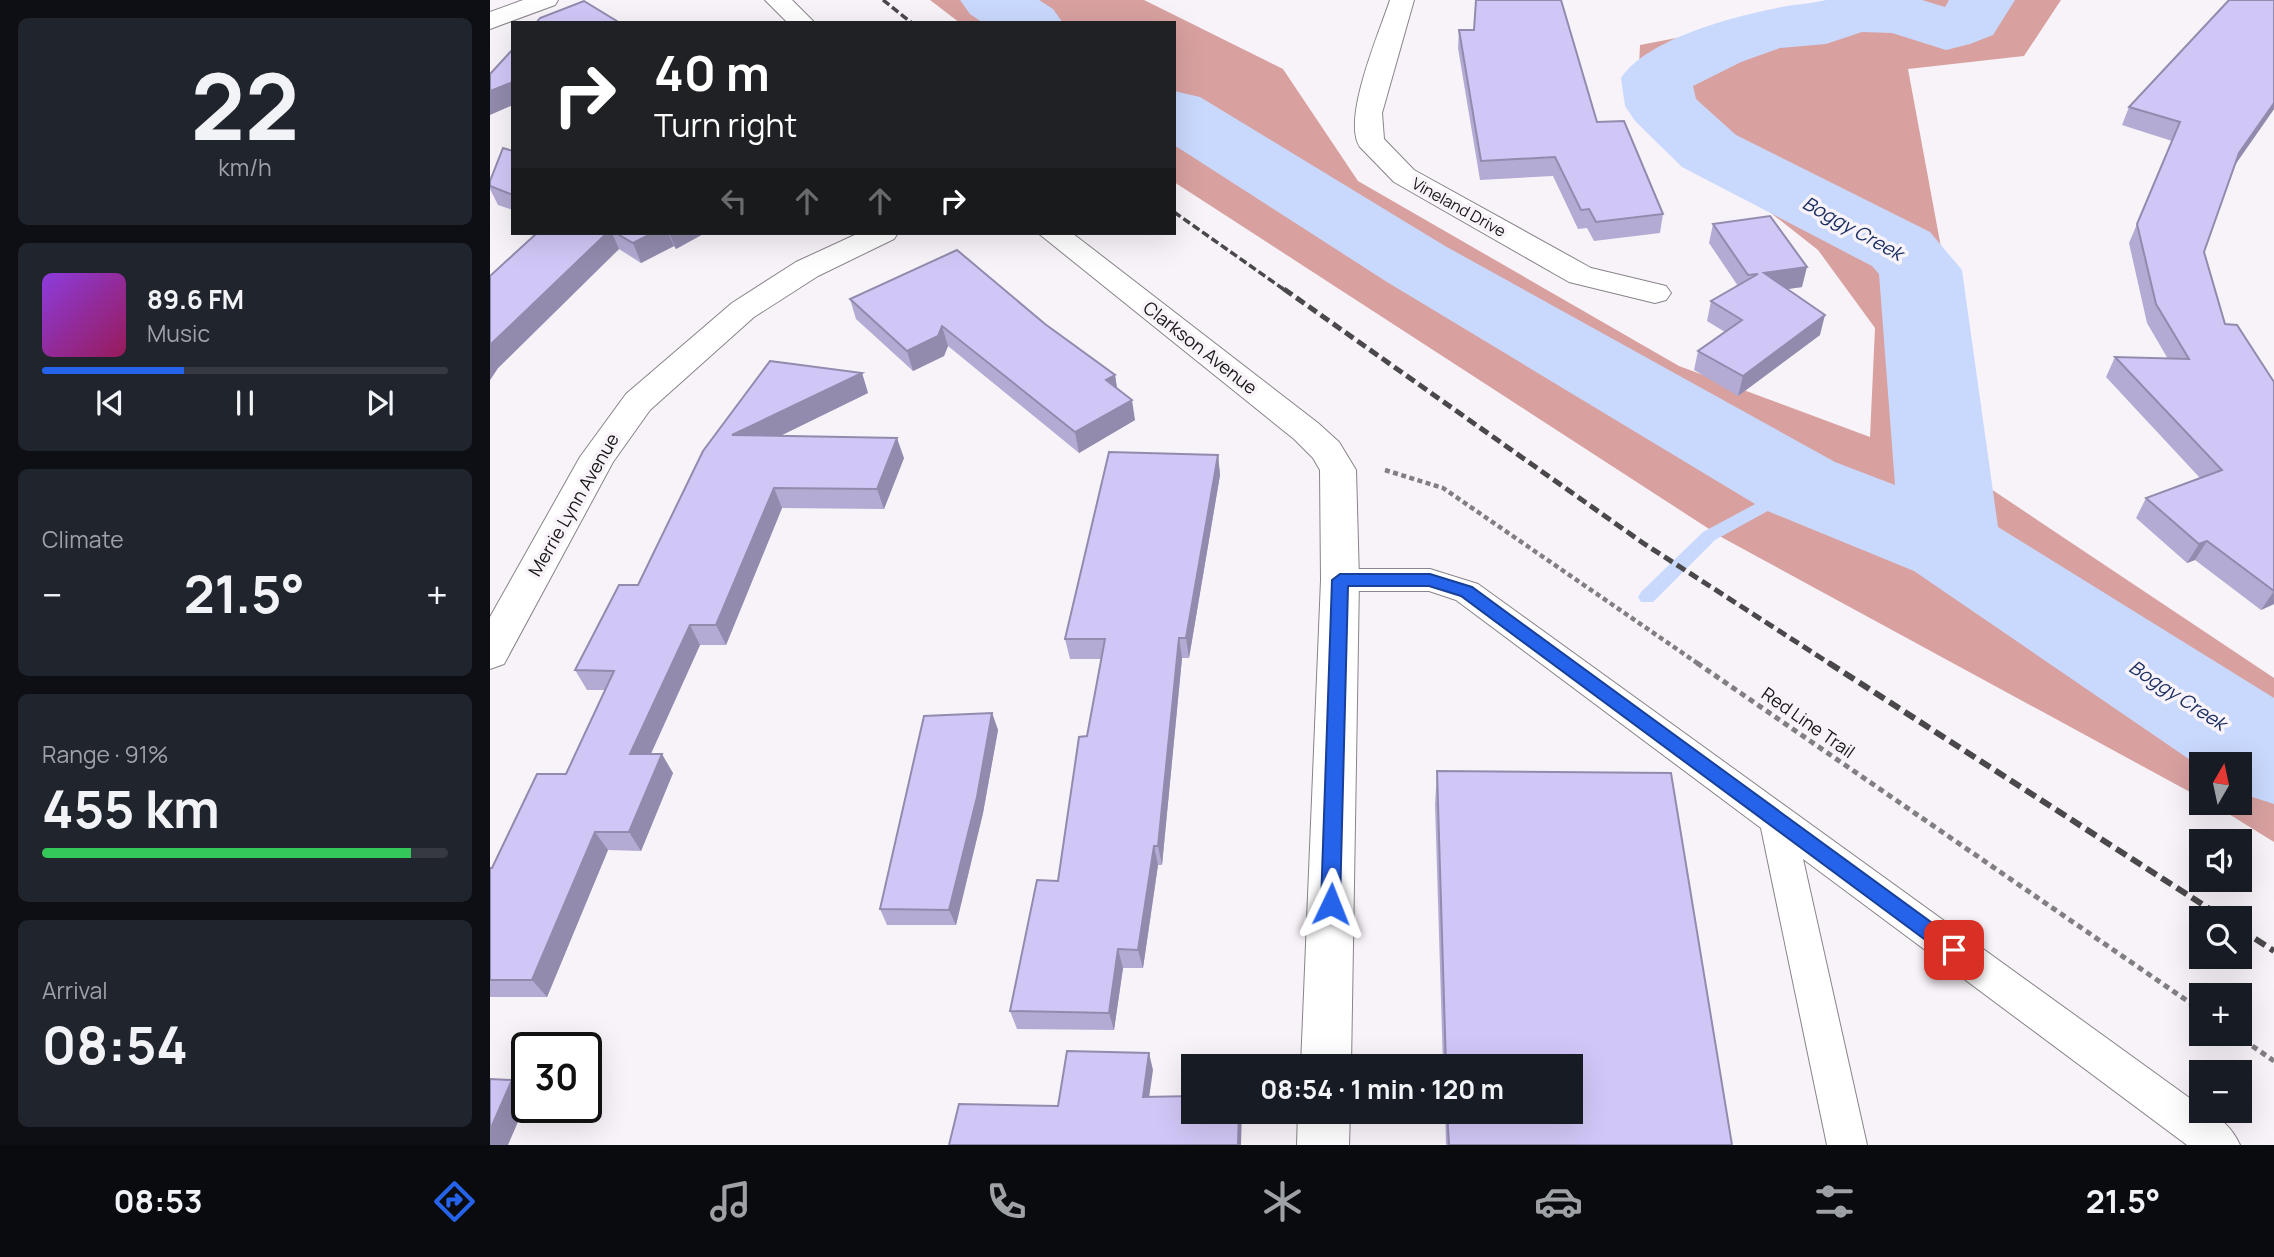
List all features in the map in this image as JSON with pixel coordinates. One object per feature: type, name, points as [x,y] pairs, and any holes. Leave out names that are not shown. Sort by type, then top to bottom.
[{"type":"street","points":[[490,21],[546,0]]},
{"type":"street","points":[[777,0],[801,21]]},
{"type":"street","name":"Vineland Drive","points":[[1402,0],[1368,113],[1370,141],[1404,176],[1580,275],[1655,293]]},
{"type":"street","name":"Merrie Lynn Avenue","points":[[490,653],[598,457],[638,402],[743,310],[807,269],[879,235]]},
{"type":"street","name":"Clarkson Avenue","points":[[1056,235],[1306,431],[1326,450],[1338,470],[1340,580]]},
{"type":"street","points":[[1326,1054],[1340,580]]},
{"type":"street","points":[[1324,1124],[1324,1145]]},
{"type":"lane","points":[[1340,580],[1430,580],[1467,592],[2220,1145]]},
{"type":"lane","points":[[1777,820],[1847,1145]]},
{"type":"path","name":"Red Line Trail","points":[[1393,470],[1443,488],[2189,1002]]},
{"type":"path","points":[[2252,1046],[2274,1061]]},
{"type":"shaded area","points":[[930,0],[1144,0],[1283,69],[1358,181],[1679,366],[1870,437],[1875,328],[1818,250],[1637,108],[1640,45],[1874,0],[2061,0],[2024,56],[1908,69],[1985,485],[2274,678],[2274,842],[2232,816],[2252,816],[2252,752],[2189,752],[2189,791],[1723,538],[1176,183],[1176,21],[957,21]]},
{"type":"building","points":[[1476,0],[1561,0],[1597,122],[1624,121],[1663,214],[1596,222],[1589,209],[1581,210],[1555,157],[1481,161],[1459,30],[1474,30]]},
{"type":"building","points":[[2229,0],[2274,0],[2274,103],[2239,153],[2204,252],[2225,324],[2237,325],[2274,382],[2274,591],[2207,541],[2199,544],[2146,498],[2222,470],[2115,357],[2189,359],[2156,304],[2137,224],[2180,122],[2129,107]]},
{"type":"building","points":[[584,1],[617,21],[538,21]]},
{"type":"building","points":[[511,51],[511,83],[490,91],[490,74]]},
{"type":"building","points":[[503,148],[511,150],[511,194],[490,186]]},
{"type":"building","points":[[1770,216],[1807,267],[1764,273],[1825,315],[1743,376],[1698,351],[1742,320],[1711,301],[1758,274],[1748,275],[1713,224]]},
{"type":"building","points":[[535,235],[605,235],[490,345],[490,276]]},
{"type":"building","points":[[619,235],[649,235],[633,243]]},
{"type":"building","points":[[957,250],[1045,324],[1115,375],[1106,380],[1132,400],[1075,432],[942,326],[938,336],[907,351],[850,299]]},
{"type":"building","points":[[770,361],[862,373],[732,435],[897,438],[877,489],[774,488],[716,625],[690,625],[630,754],[662,754],[629,832],[595,832],[532,980],[490,980],[490,868],[537,774],[566,774],[614,671],[575,670],[619,585],[638,585],[703,451]]},
{"type":"building","points":[[1109,452],[1218,455],[1186,638],[1179,638],[1158,846],[1154,846],[1138,950],[1118,949],[1109,1013],[1010,1011],[1037,880],[1058,881],[1079,737],[1087,736],[1105,639],[1065,639]]},
{"type":"building","points":[[992,713],[977,797],[949,910],[880,909],[924,716]]},
{"type":"building","points":[[1437,771],[1671,773],[1732,1145],[1449,1145],[1448,1124],[1583,1124],[1583,1054],[1446,1054]]},
{"type":"building","points":[[1067,1051],[1149,1053],[1143,1097],[1181,1096],[1181,1124],[1239,1124],[1238,1145],[949,1145],[959,1104],[1058,1106]]},
{"type":"building","points":[[490,1079],[511,1080],[511,1082],[490,1130]]},
{"type":"waterway","points":[[993,0],[1026,21]]},
{"type":"waterway","name":"Boggy Creek","points":[[1950,545],[1920,270],[1901,249],[1709,151],[1661,106],[1656,78],[1737,39],[1780,28],[1826,24],[1855,13],[1885,12],[1946,30],[1969,21],[1982,0]]},
{"type":"waterway","points":[[1176,114],[1416,264],[1800,486],[1950,545]]},
{"type":"waterway","points":[[1647,597],[1709,536],[1800,486]]},
{"type":"waterway","name":"Boggy Creek","points":[[1950,545],[2274,757]]},
{"type":"railway","points":[[883,0],[909,21]]},
{"type":"railway","points":[[1176,213],[1286,291]]},
{"type":"railway","points":[[1284,289],[1643,543],[1832,665]]},
{"type":"railway","points":[[1829,663],[2205,906]]},
{"type":"railway","points":[[2252,937],[2274,951]]},
{"type":"route","points":[[1331,904],[1340,580],[1430,580],[1467,592],[1954,950]]}]
